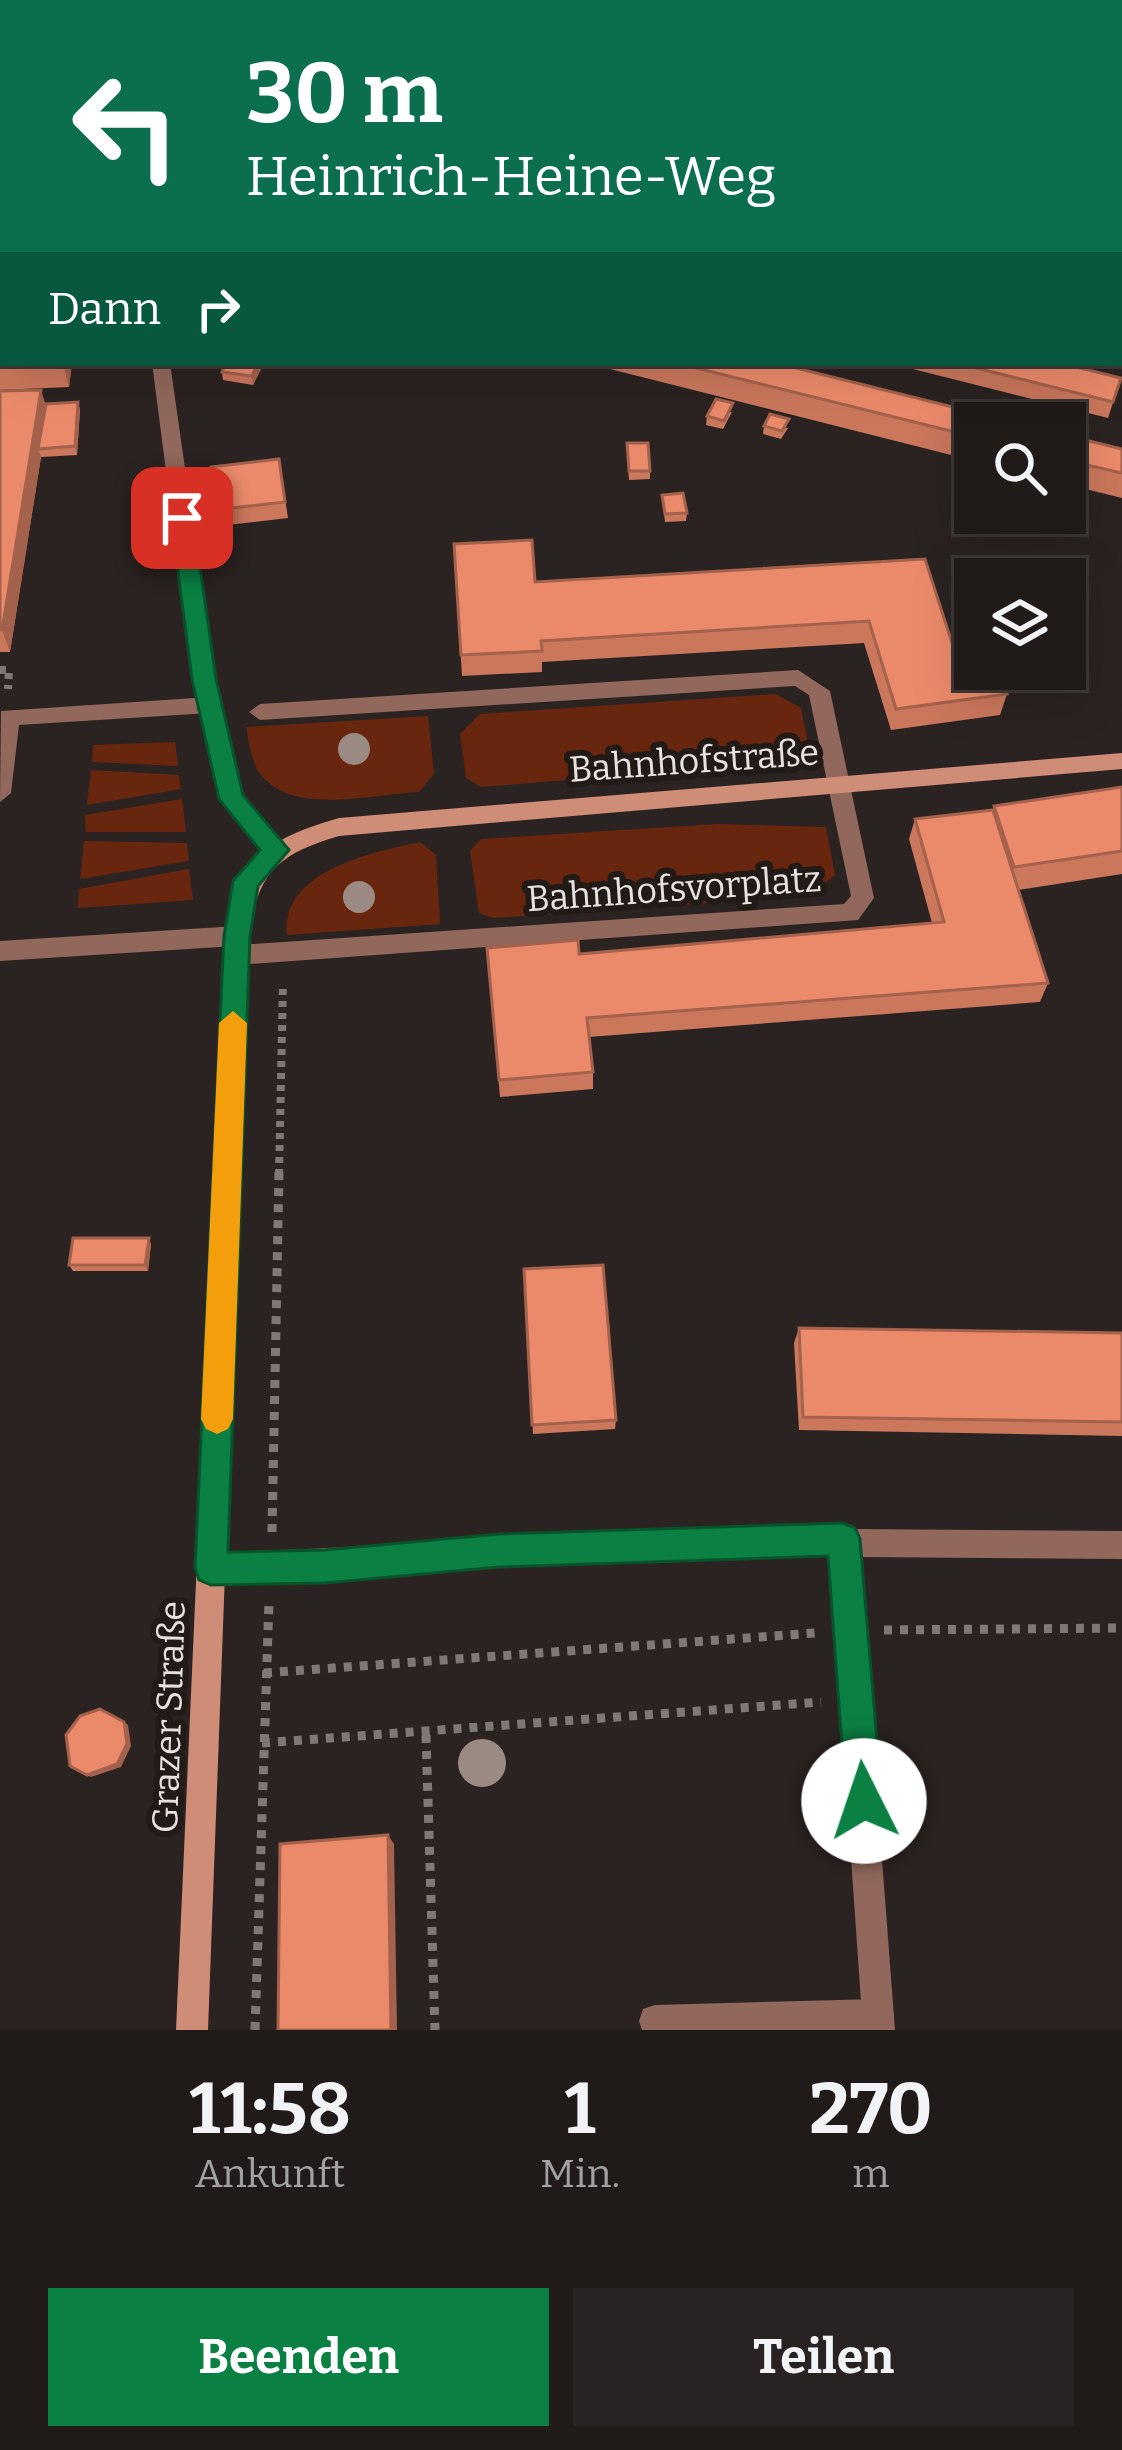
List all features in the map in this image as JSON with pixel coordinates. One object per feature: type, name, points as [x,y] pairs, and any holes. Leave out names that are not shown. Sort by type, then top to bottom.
[{"type":"street","points":[[161,366],[210,705],[232,799],[276,850]]},
{"type":"street","name":"Bahnhofsvorplatz","points":[[260,712],[798,677],[819,691],[863,898],[850,913],[284,952]]},
{"type":"street","points":[[0,794],[9,717],[210,705]]},
{"type":"street","name":"Bahnhofstraße","points":[[276,850],[301,836],[339,827],[1122,761]]},
{"type":"street","name":"Grazer Straße","points":[[192,2030],[236,946],[246,881],[276,850]]},
{"type":"street","points":[[0,952],[236,946],[284,952]]},
{"type":"street","points":[[211,1568],[271,1569],[499,1550],[843,1539],[1122,1545]]},
{"type":"street","points":[[655,2021],[879,2022],[843,1539]]},
{"type":"path","points":[[0,670],[9,670],[7,689],[29,688]]},
{"type":"path","points":[[255,2030],[284,952]]},
{"type":"path","points":[[265,1673],[853,1630],[1122,1628]]},
{"type":"path","points":[[820,1633],[822,1656]]},
{"type":"path","points":[[261,1743],[426,1735],[826,1702],[824,1679]]},
{"type":"path","points":[[426,1735],[435,2030]]},
{"type":"shaded area","points":[[776,694],[801,708],[810,753],[705,769],[481,787],[466,778],[460,734],[480,714]]},
{"type":"shaded area","points":[[428,716],[434,774],[419,792],[333,800],[311,799],[273,786],[256,767],[246,727]]},
{"type":"shaded area","points":[[175,742],[178,766],[92,762],[93,745]]},
{"type":"shaded area","points":[[91,770],[179,775],[181,789],[87,805]]},
{"type":"shaded area","points":[[182,799],[186,832],[86,832],[85,815]]},
{"type":"shaded area","points":[[718,824],[826,827],[835,875],[809,896],[494,918],[479,913],[470,851],[481,839]]},
{"type":"shaded area","points":[[84,841],[187,843],[189,861],[80,879]]},
{"type":"shaded area","points":[[420,842],[436,855],[440,924],[287,935],[289,913],[298,895],[314,880],[355,859]]},
{"type":"shaded area","points":[[189,869],[193,900],[78,908],[79,889]]},
{"type":"building","points":[[225,366],[257,366],[252,376],[222,372]]},
{"type":"building","points":[[688,366],[788,366],[954,407],[954,432]]},
{"type":"building","points":[[968,366],[1072,366],[1121,378],[1113,402]]},
{"type":"building","points":[[41,390],[2,630],[0,630],[0,391]]},
{"type":"building","points":[[716,399],[733,403],[724,421],[707,416]]},
{"type":"building","points":[[78,402],[75,446],[38,449],[46,404]]},
{"type":"building","points":[[770,414],[789,419],[782,431],[764,426]]},
{"type":"building","points":[[1086,440],[1122,449],[1122,473],[1086,465]]},
{"type":"building","points":[[627,443],[648,443],[650,471],[629,471]]},
{"type":"building","points":[[279,459],[285,502],[215,510],[211,467]]},
{"type":"building","points":[[683,493],[687,513],[665,514],[662,495]]},
{"type":"building","points":[[532,540],[535,582],[925,559],[954,646],[954,690],[1005,690],[1007,694],[896,709],[869,621],[541,641],[542,651],[461,655],[454,544]]},
{"type":"building","points":[[1122,787],[1122,851],[1014,867],[994,806]]},
{"type":"building","points":[[993,810],[1048,983],[587,1018],[593,1072],[499,1080],[487,948],[578,940],[579,954],[944,922],[915,819]]},
{"type":"building","points":[[73,1238],[149,1238],[145,1265],[69,1265]]},
{"type":"building","points":[[603,1265],[616,1420],[532,1425],[524,1269]]},
{"type":"building","points":[[799,1328],[1122,1333],[1122,1422],[803,1417]]},
{"type":"building","points":[[100,1709],[124,1722],[127,1744],[117,1764],[87,1775],[70,1766],[66,1735],[80,1716]]},
{"type":"building","points":[[388,1835],[391,2030],[278,2030],[280,1844]]},
{"type":"slow traffic","points":[[217,1419],[233,1023]]},
{"type":"route","points":[[182,518],[204,679],[232,799],[276,850],[256,866],[240,902],[211,1568],[325,1566],[499,1550],[843,1539],[864,1801]]}]
